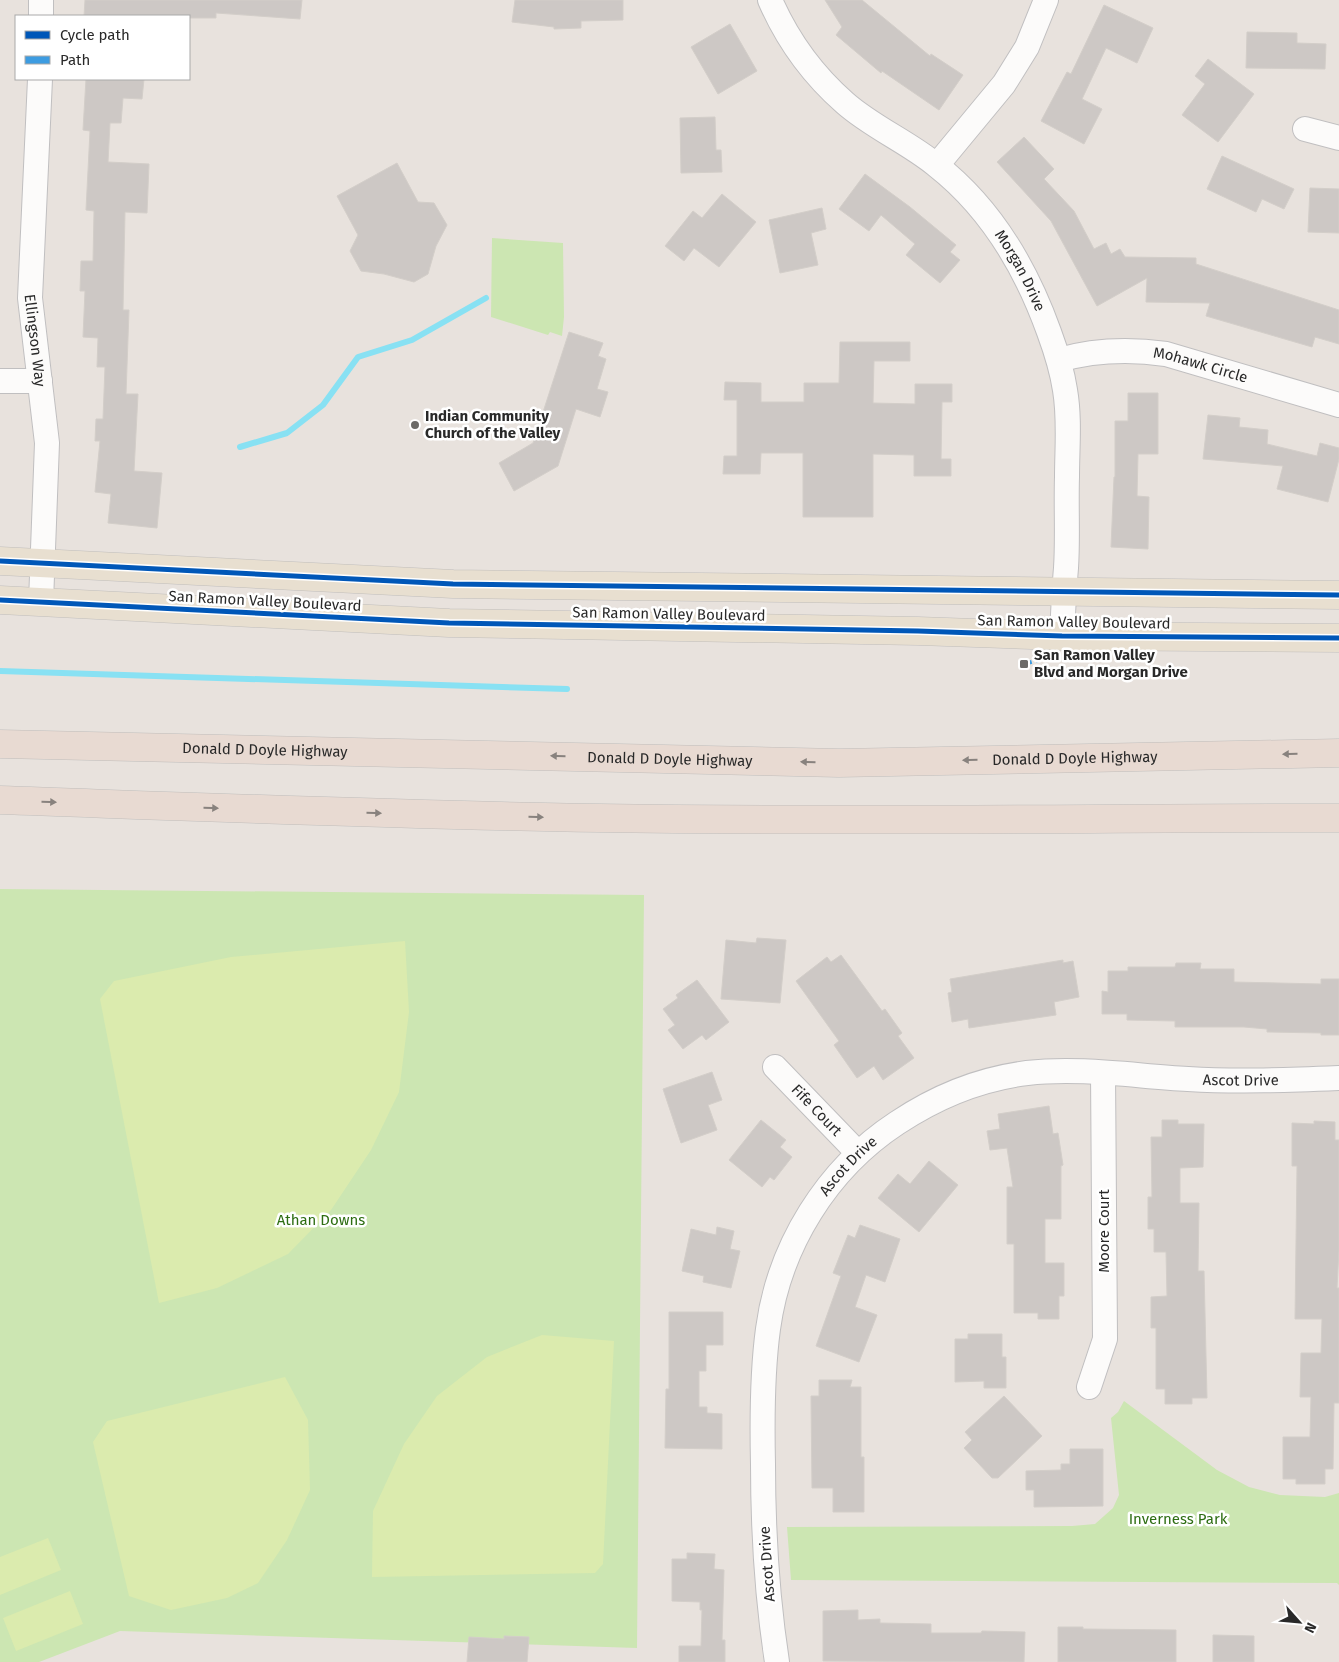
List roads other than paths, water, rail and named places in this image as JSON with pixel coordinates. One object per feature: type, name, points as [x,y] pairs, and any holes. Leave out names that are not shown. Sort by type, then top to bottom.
[{"type":"highway","name":"Donald D Doyle Highway","points":[[0,744],[839,763],[1339,753]]},
{"type":"highway","points":[[0,800],[598,818],[845,820],[1339,818]]},
{"type":"main road","name":"San Ramon Valley Boulevard","points":[[0,561],[453,584],[1339,594]]},
{"type":"main road","name":"San Ramon Valley Boulevard","points":[[0,600],[449,622],[1062,636],[1339,638]]},
{"type":"street","points":[[41,0],[41,15]]},
{"type":"street","name":"Morgan Drive","points":[[770,0],[779,21],[800,55],[846,104],[937,165],[957,183],[982,211],[995,226],[1013,253],[1040,306],[1059,360],[1066,390],[1068,418],[1066,566],[1063,592],[1062,636]]},
{"type":"street","points":[[937,165],[1004,84],[1027,47],[1046,0]]},
{"type":"street","name":"Ellingson Way","points":[[40,80],[30,298],[47,443],[41,602]]},
{"type":"street","points":[[1305,128],[1339,138]]},
{"type":"street","name":"Mohawk Circle","points":[[1059,360],[1073,356],[1117,350],[1166,354],[1339,405]]},
{"type":"street","points":[[0,381],[40,381]]},
{"type":"street","name":"Fife Court","points":[[775,1067],[858,1153]]},
{"type":"street","name":"Ascot Drive","points":[[777,1662],[768,1589],[763,1495],[762,1430],[768,1328],[781,1275],[793,1242],[804,1221],[820,1199],[858,1153],[880,1134],[926,1104],[948,1093],[1000,1077],[1058,1070],[1200,1080],[1339,1078]]},
{"type":"street","name":"Moore Court","points":[[1089,1387],[1105,1339],[1103,1073]]},
{"type":"waterway","points":[[240,447],[287,433],[323,405],[358,357],[412,340],[486,298]]},
{"type":"waterway","points":[[0,671],[567,689]]},
{"type":"place","name":"Indian Community Church of the Valley","points":[[415,425]]},
{"type":"place","name":"San Ramon Valley Blvd and Morgan Drive","points":[[1024,664]]},
{"type":"park label","name":"Athan Downs","points":[[321,1220]]},
{"type":"park label","name":"Inverness Park","points":[[1178,1519]]}]
